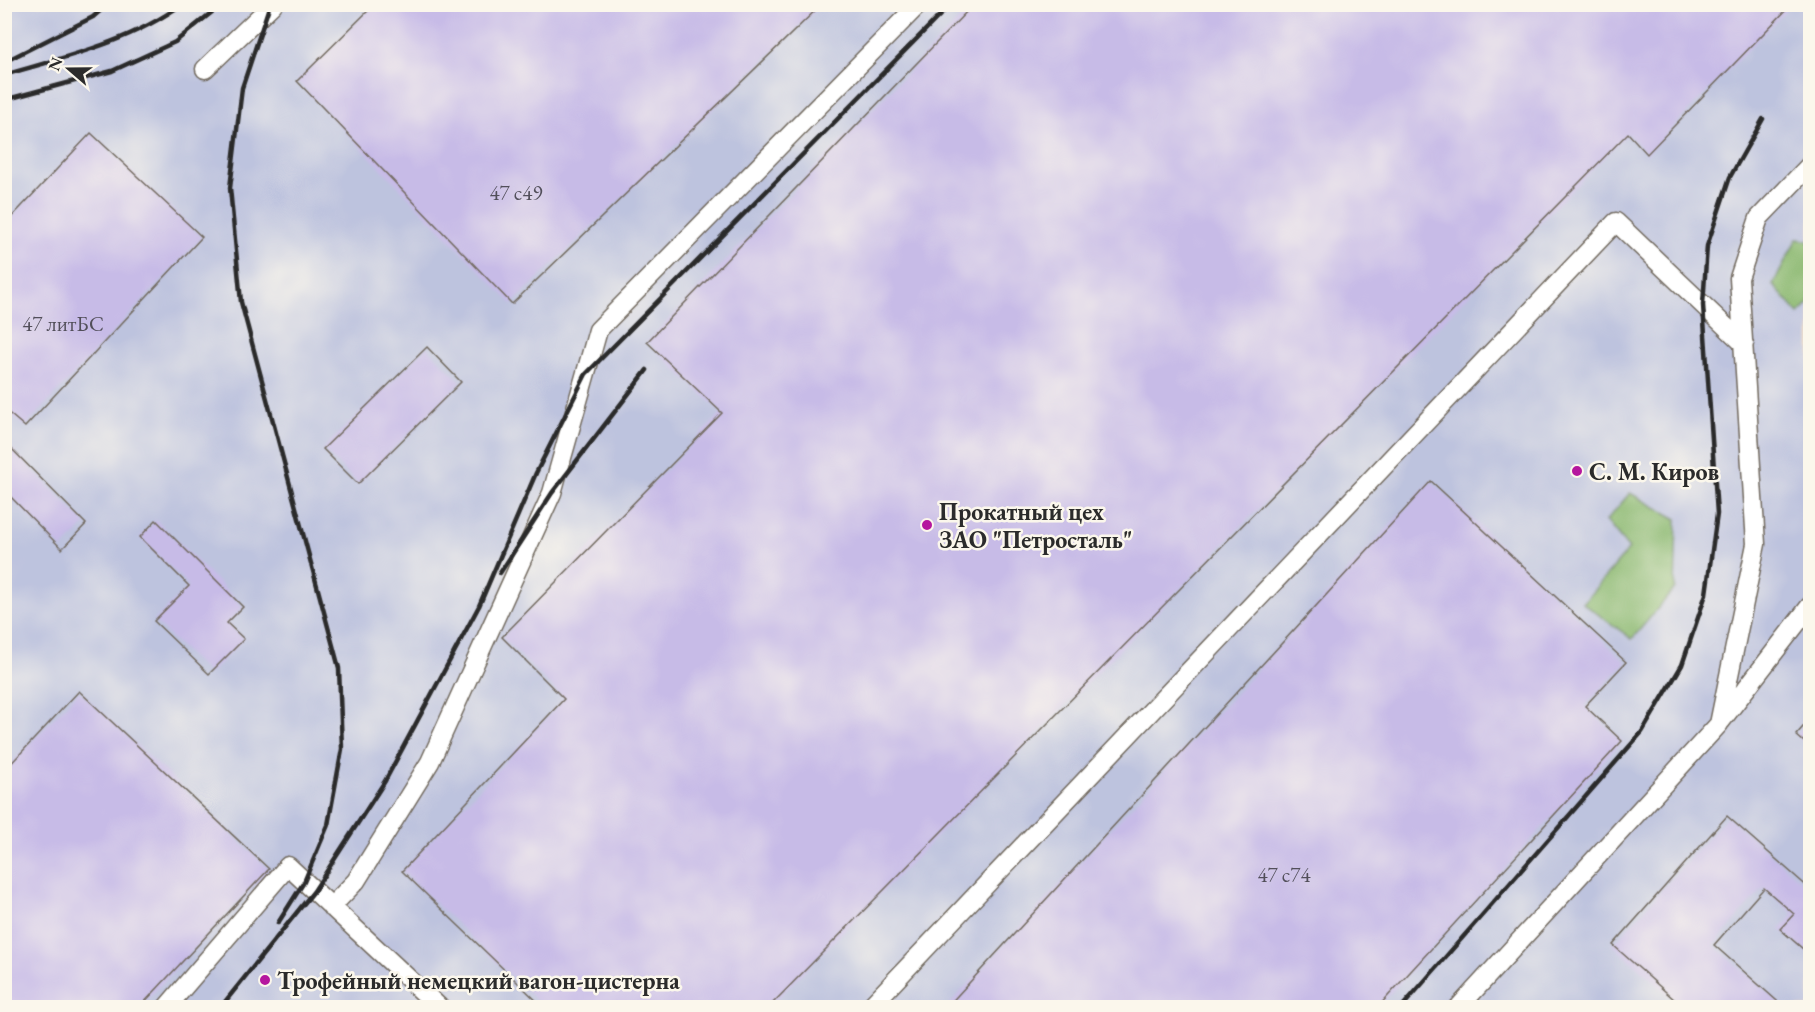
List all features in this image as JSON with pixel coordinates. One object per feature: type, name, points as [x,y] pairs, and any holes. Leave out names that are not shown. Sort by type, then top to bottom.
[{"type":"lane","points":[[205,69],[273,4]]},
{"type":"lane","points":[[331,907],[356,880],[430,762],[552,493],[598,330],[919,4]]},
{"type":"lane","points":[[1719,724],[1756,544],[1739,278],[1760,218],[1810,165]]},
{"type":"lane","points":[[869,1008],[1616,222],[1744,345]]},
{"type":"lane","points":[[1458,1008],[1719,724],[1810,606]]},
{"type":"lane","points":[[165,1008],[288,866],[440,1008]]},
{"type":"shaded area","points":[[5,5],[1810,5],[1810,1007],[5,1007]]},
{"type":"green space","points":[[1797,239],[1810,241],[1810,303],[1799,314],[1773,285]]},
{"type":"green space","points":[[1630,493],[1677,519],[1675,588],[1632,639],[1583,603],[1629,549],[1606,521]]},
{"type":"building","points":[[375,4],[822,4],[512,304],[297,81]]},
{"type":"building","name":"Прокатный цех ЗАО \"Петросталь\"","points":[[974,4],[1792,4],[1647,154],[1628,133],[768,1008],[544,1008],[402,871],[564,699],[502,637],[722,413],[647,342]]},
{"type":"building","points":[[91,133],[202,237],[25,427],[4,409],[4,225]]},
{"type":"building","points":[[427,347],[461,382],[358,484],[323,449]]},
{"type":"building","points":[[4,441],[86,524],[62,549],[4,490]]},
{"type":"building","points":[[1431,481],[1626,662],[1585,706],[1622,741],[1377,1008],[946,1008]]},
{"type":"building","points":[[156,520],[243,607],[227,623],[244,639],[209,674],[154,621],[189,586],[140,537]]},
{"type":"building","points":[[79,691],[269,869],[139,1008],[4,1008],[4,771]]},
{"type":"building","points":[[1810,719],[1810,747],[1796,735]]},
{"type":"building","points":[[1727,816],[1810,889],[1810,955],[1780,929],[1794,914],[1764,888],[1714,945],[1785,1008],[1684,1008],[1613,945]]},
{"type":"railway","points":[[4,62],[93,17],[108,4]]},
{"type":"railway","points":[[4,75],[97,47],[141,29],[182,4]]},
{"type":"railway","points":[[4,100],[112,71],[175,42],[222,4]]},
{"type":"railway","points":[[270,4],[242,88],[230,188],[241,302],[339,668],[342,749],[328,825],[304,882],[278,923]]},
{"type":"railway","points":[[220,1008],[314,891],[385,781],[479,606],[536,473],[586,374],[951,4]]},
{"type":"railway","points":[[1401,1008],[1642,732],[1682,665],[1706,594],[1717,514],[1703,305],[1707,246],[1730,177],[1763,119]]},
{"type":"railway","points":[[500,573],[552,493],[647,370]]},
{"type":"place","name":"С. М. Киров","points":[[1577,471]]},
{"type":"place","name":"Прокатный цех ЗАО \"Петросталь\"","points":[[927,525]]},
{"type":"place","name":"Трофейный немецкий вагон-цистерна","points":[[265,980]]}]
